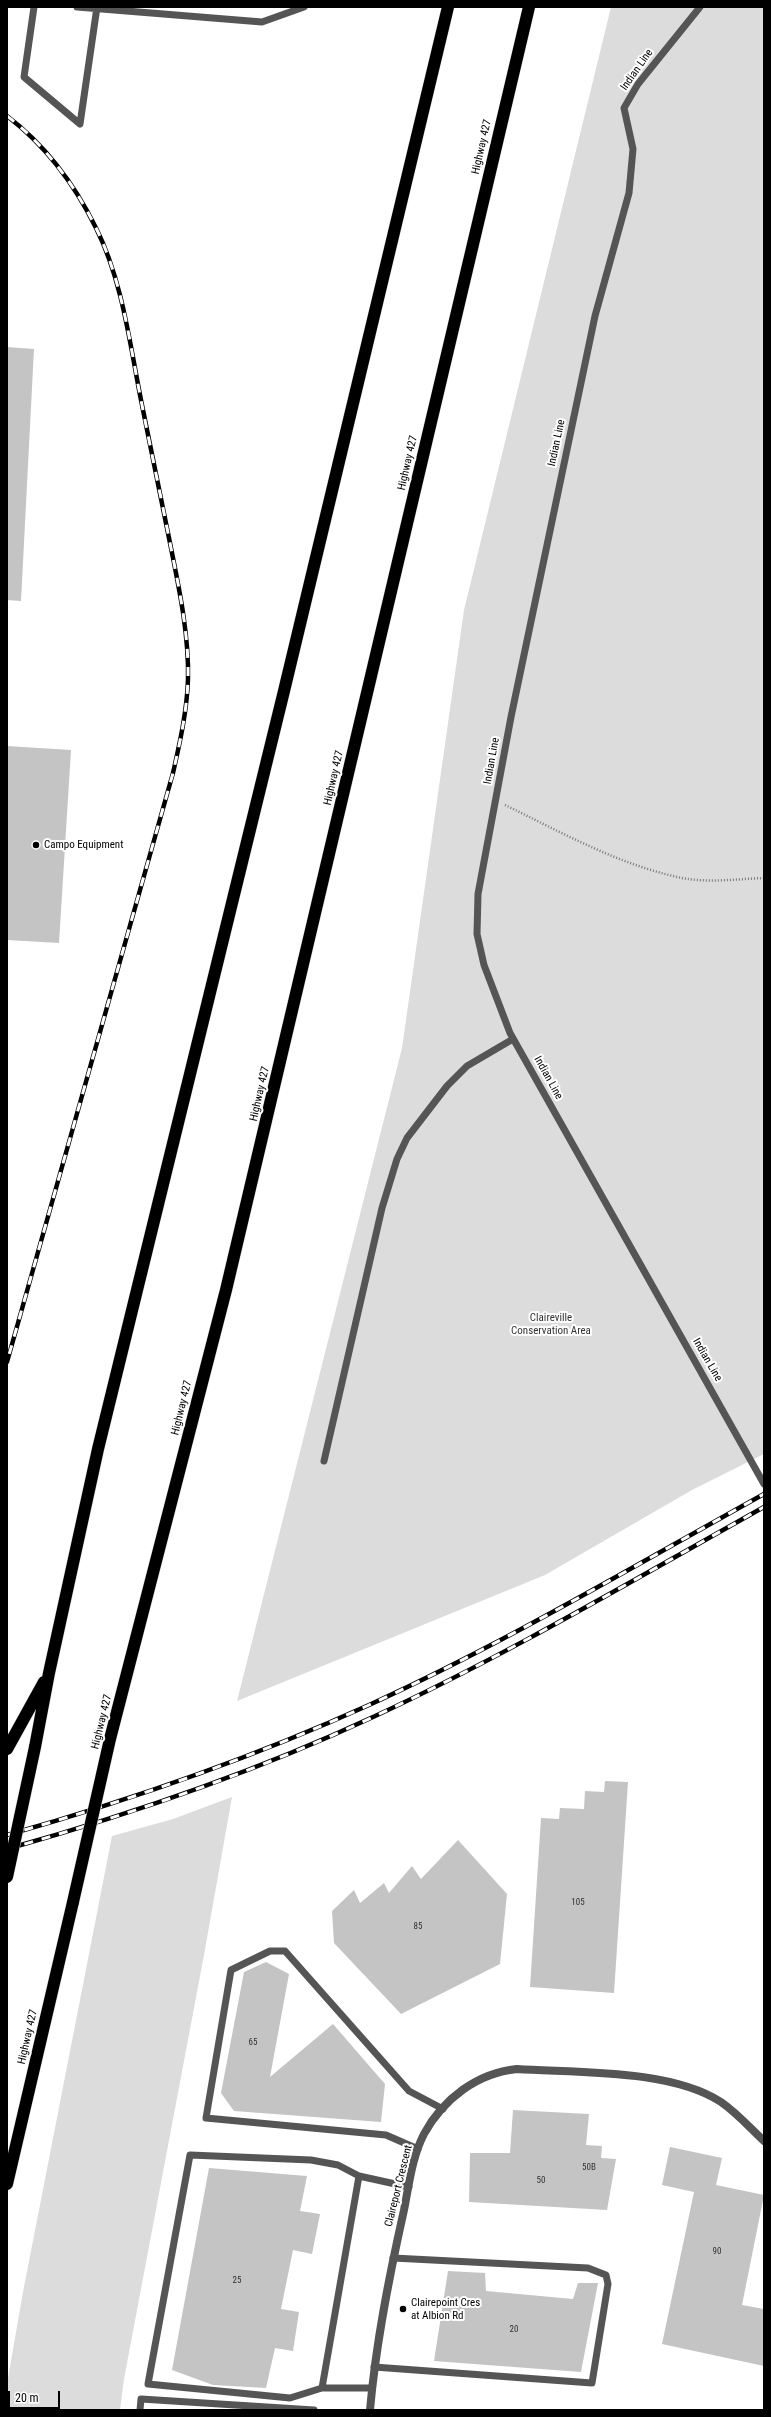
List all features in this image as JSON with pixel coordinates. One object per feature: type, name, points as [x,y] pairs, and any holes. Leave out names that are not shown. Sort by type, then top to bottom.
[{"type":"highway","points":[[7,1877],[35,1747],[49,1673],[98,1449],[284,691],[448,7]]},
{"type":"highway","name":"Highway 427","points":[[7,2184],[110,1739],[226,1290],[529,7]]},
{"type":"highway","points":[[7,1749],[49,1673]]},
{"type":"street","name":"Claireport Crescent","points":[[370,2410],[380,2322],[418,2149],[424,2135],[443,2109],[467,2086],[499,2070],[517,2069],[656,2078],[682,2085],[721,2102],[764,2141]]},
{"type":"lane","points":[[34,7],[24,76],[80,124],[97,8]]},
{"type":"lane","points":[[77,7],[262,22],[301,8]]},
{"type":"lane","name":"Indian Line","points":[[700,7],[638,84],[624,108],[633,149],[629,192],[595,316],[511,717],[478,894],[476,934],[484,965],[513,1039],[764,1484]]},
{"type":"lane","points":[[324,1461],[382,1208],[397,1159],[407,1138],[447,1086],[467,1066],[513,1039]]},
{"type":"lane","points":[[418,2149],[386,2135],[206,2118],[231,1970],[270,1951],[284,1951],[409,2091],[443,2109]]},
{"type":"lane","points":[[372,2388],[322,2388],[290,2398],[148,2384],[190,2155],[311,2160],[338,2165],[359,2176],[409,2187]]},
{"type":"lane","points":[[322,2388],[359,2176]]},
{"type":"lane","points":[[374,2367],[592,2383],[608,2284],[606,2275],[599,2270],[588,2268],[393,2258]]},
{"type":"lane","points":[[140,2410],[141,2399],[314,2410]]},
{"type":"path","points":[[496,800],[609,855],[649,869],[683,878],[712,880],[764,878]]},
{"type":"green space","name":"Claireville Conservation Area","points":[[611,7],[764,7],[764,1454],[692,1490],[545,1575],[237,1701],[402,1048],[464,610]]},
{"type":"green space","points":[[232,1797],[204,1955],[124,2379],[120,2410],[7,2410],[7,2384],[23,2292],[112,1836],[173,1819]]},
{"type":"building","points":[[7,347],[34,349],[21,601],[7,600]]},
{"type":"building","name":"Campo Equipment","points":[[7,746],[71,750],[59,943],[7,940]]},
{"type":"building","points":[[605,1781],[628,1782],[614,1993],[530,1987],[541,1818],[559,1819],[560,1808],[584,1809],[585,1791],[604,1792]]},
{"type":"building","points":[[458,1840],[507,1894],[500,1964],[401,2014],[334,1943],[332,1911],[354,1890],[360,1903],[384,1883],[389,1893],[412,1866],[421,1879]]},
{"type":"building","points":[[266,1962],[289,1974],[270,2077],[333,2024],[385,2084],[381,2122],[234,2111],[221,2093],[244,1972]]},
{"type":"building","points":[[513,2110],[589,2114],[586,2145],[602,2146],[601,2158],[616,2159],[607,2210],[469,2202],[470,2153],[510,2153]]},
{"type":"building","points":[[670,2147],[722,2158],[716,2185],[764,2195],[742,2305],[764,2309],[764,2366],[662,2344],[694,2192],[662,2185]]},
{"type":"building","points":[[209,2168],[307,2176],[300,2211],[320,2214],[312,2254],[293,2250],[281,2309],[299,2312],[293,2351],[275,2348],[266,2388],[213,2385],[172,2370]]},
{"type":"building","points":[[448,2271],[485,2273],[486,2291],[573,2299],[578,2283],[598,2283],[581,2372],[434,2361]]},
{"type":"railway","points":[[7,116],[34,140],[69,181],[96,228],[113,270],[125,315],[167,526],[180,594],[188,662],[185,715],[173,773],[7,1362]]},
{"type":"railway","points":[[7,1835],[53,1822],[191,1777],[281,1743],[369,1705],[420,1681],[519,1630],[764,1494]]},
{"type":"railway","points":[[7,1849],[54,1836],[147,1806],[238,1774],[329,1737],[423,1693],[522,1642],[764,1507]]},
{"type":"place","name":"Campo Equipment","points":[[36,845]]},
{"type":"place","name":"Clairepoint Cres at Albion Rd","points":[[403,2309]]}]
